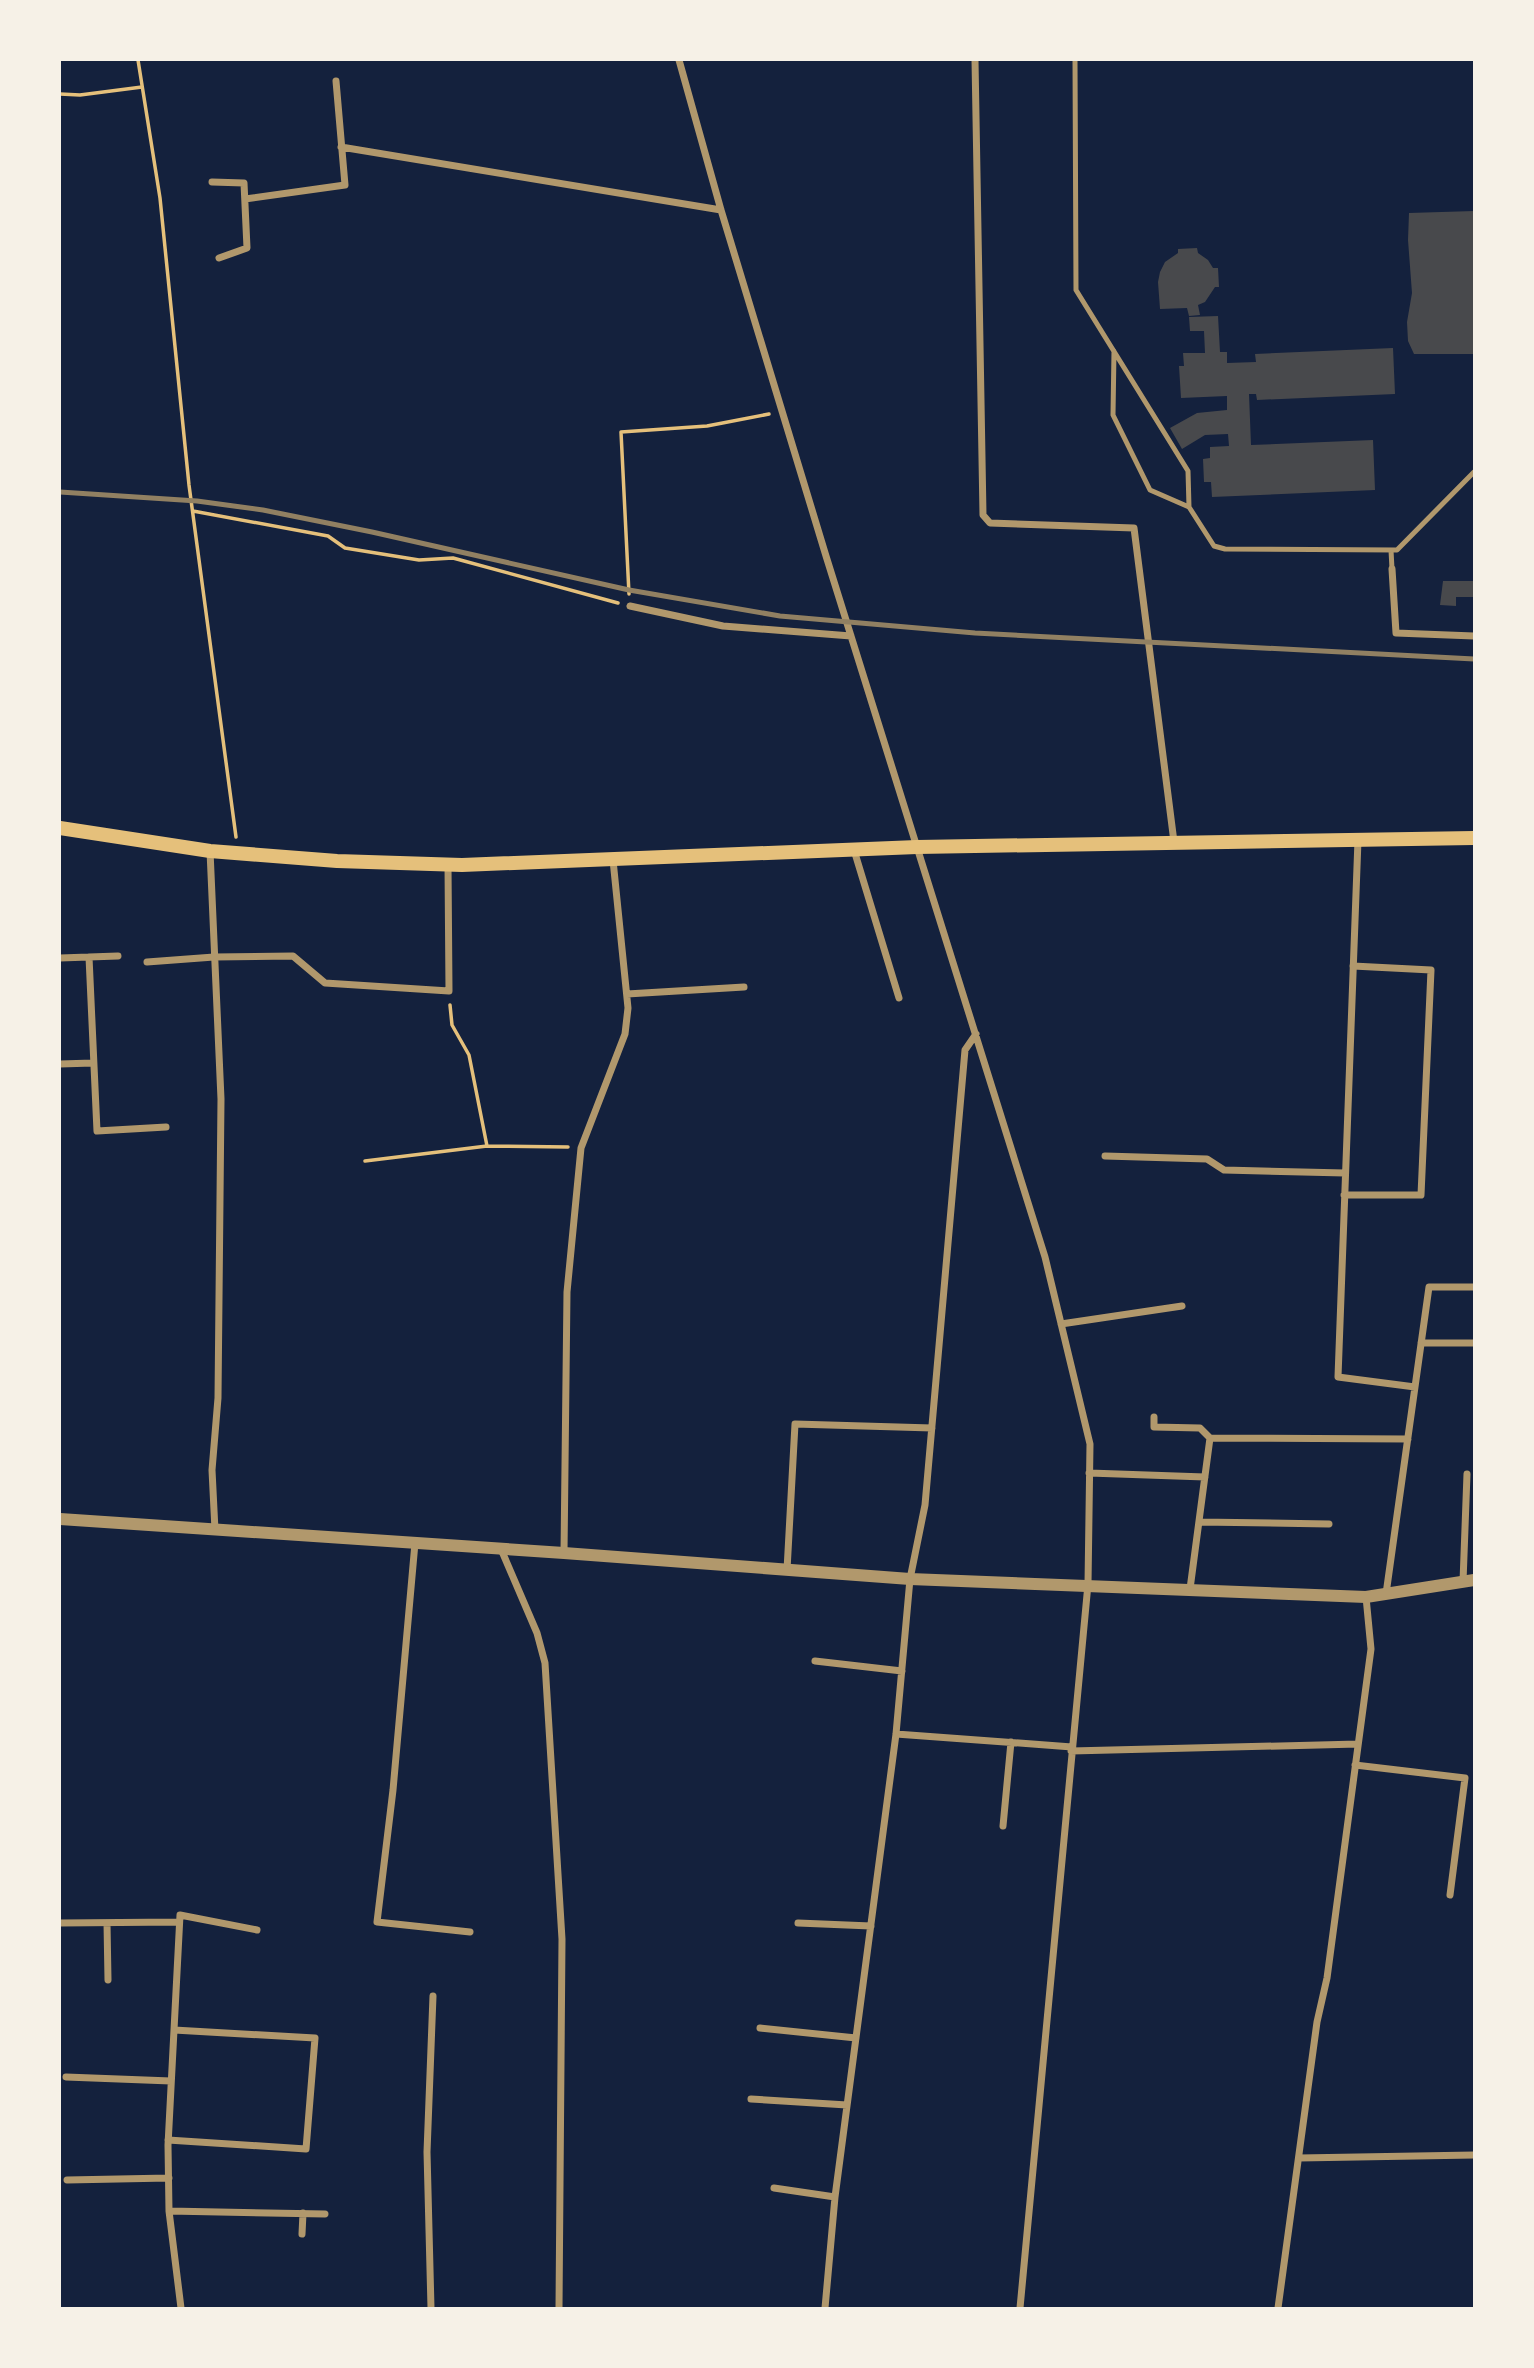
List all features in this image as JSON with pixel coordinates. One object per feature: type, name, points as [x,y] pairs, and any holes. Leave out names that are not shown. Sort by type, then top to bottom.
[{"type":"main road","points":[[60,828],[209,851],[337,861],[448,865],[918,847],[1475,838]]},
{"type":"street","points":[[679,60],[782,411],[1045,1256],[1090,1444],[1088,1584],[1020,2308]]},
{"type":"street","points":[[975,60],[983,515],[990,523],[1134,528],[1174,842]]},
{"type":"street","points":[[245,199],[345,185],[336,81]]},
{"type":"street","points":[[341,147],[721,210]]},
{"type":"street","points":[[212,183],[244,184],[247,248],[219,258]]},
{"type":"street","points":[[1392,569],[1396,633],[1475,636]]},
{"type":"street","points":[[630,606],[723,626],[851,636]]},
{"type":"street","points":[[1358,839],[1338,1377],[1415,1387]]},
{"type":"street","points":[[854,850],[899,998]]},
{"type":"street","points":[[209,851],[221,1099],[218,1398],[212,1470],[215,1530]]},
{"type":"street","points":[[564,1553],[567,1292],[581,1147],[625,1034],[628,1008],[612,859]]},
{"type":"street","points":[[147,962],[214,957],[293,956],[325,983],[449,991],[448,865]]},
{"type":"street","points":[[60,958],[117,956]]},
{"type":"street","points":[[89,957],[97,1131],[166,1127]]},
{"type":"street","points":[[1344,1195],[1421,1195],[1431,970],[1353,966]]},
{"type":"street","points":[[627,994],[744,987]]},
{"type":"street","points":[[825,2308],[835,2197],[896,1734],[910,1579],[925,1505],[965,1050],[976,1034]]},
{"type":"street","points":[[60,1064],[93,1063]]},
{"type":"street","points":[[1105,1156],[1207,1159],[1224,1170],[1345,1173]]},
{"type":"street","points":[[1386,1594],[1429,1287],[1475,1287]]},
{"type":"street","points":[[1062,1324],[1182,1306]]},
{"type":"street","points":[[1421,1343],[1475,1343]]},
{"type":"street","points":[[1154,1417],[1154,1427],[1200,1428],[1210,1438],[1408,1439]]},
{"type":"street","points":[[787,1570],[796,1424],[932,1428]]},
{"type":"street","points":[[1190,1589],[1210,1438]]},
{"type":"street","points":[[1089,1473],[1205,1477]]},
{"type":"street","points":[[60,1519],[910,1579],[1366,1597],[1469,1581],[1467,1474]]},
{"type":"street","points":[[1199,1522],[1329,1524]]},
{"type":"street","points":[[415,1543],[393,1790],[376,1922],[470,1932]]},
{"type":"street","points":[[501,1549],[537,1633],[545,1663],[562,1939],[559,2308]]},
{"type":"street","points":[[1278,2308],[1317,2022],[1327,1978],[1371,1649],[1366,1597]]},
{"type":"street","points":[[815,1661],[902,1671]]},
{"type":"street","points":[[896,1734],[1072,1749],[1358,1744]]},
{"type":"street","points":[[1003,1826],[1011,1742]]},
{"type":"street","points":[[1355,1765],[1465,1778],[1450,1895]]},
{"type":"street","points":[[181,2308],[169,2211],[168,2140],[180,1915],[257,1930]]},
{"type":"street","points":[[60,1923],[179,1922]]},
{"type":"street","points":[[107,1923],[108,1980]]},
{"type":"street","points":[[798,1923],[871,1926]]},
{"type":"street","points":[[430,2308],[427,2152],[433,1996]]},
{"type":"street","points":[[760,2028],[856,2038]]},
{"type":"street","points":[[168,2140],[306,2149],[315,2038],[174,2030]]},
{"type":"street","points":[[66,2077],[171,2081]]},
{"type":"street","points":[[751,2099],[847,2105]]},
{"type":"street","points":[[1299,2158],[1475,2155]]},
{"type":"street","points":[[67,2180],[169,2178]]},
{"type":"street","points":[[774,2188],[835,2197]]},
{"type":"street","points":[[169,2211],[325,2214]]},
{"type":"street","points":[[302,2234],[303,2213]]},
{"type":"lane","points":[[1075,60],[1076,290],[1188,471],[1189,507],[1214,546],[1224,549],[1396,550],[1475,472]]},
{"type":"lane","points":[[1114,351],[1113,415],[1150,490],[1189,507]]},
{"type":"lane","points":[[1391,550],[1392,569]]},
{"type":"path","points":[[138,60],[160,198],[193,511],[239,853]]},
{"type":"path","points":[[60,94],[142,87]]},
{"type":"path","points":[[193,511],[328,536],[345,548],[419,560],[453,558],[630,606],[621,432],[707,426],[782,411]]},
{"type":"path","points":[[449,991],[452,1025],[470,1055],[487,1146]]},
{"type":"path","points":[[365,1161],[487,1146],[581,1147]]},
{"type":"building","points":[[1474,211],[1474,354],[1414,354],[1408,341],[1407,322],[1412,293],[1409,213]]},
{"type":"building","points":[[1197,248],[1198,253],[1208,260],[1213,268],[1218,268],[1219,287],[1215,287],[1205,302],[1198,305],[1200,315],[1189,316],[1187,308],[1160,309],[1158,282],[1165,262],[1178,253],[1178,249]]},
{"type":"building","points":[[1218,316],[1220,352],[1227,352],[1227,363],[1256,362],[1255,354],[1393,348],[1395,394],[1257,400],[1256,394],[1249,394],[1251,445],[1373,440],[1375,490],[1212,497],[1211,482],[1204,482],[1203,459],[1210,458],[1210,447],[1229,446],[1228,434],[1205,435],[1182,449],[1170,428],[1197,413],[1227,410],[1227,396],[1181,398],[1179,366],[1184,366],[1183,353],[1205,353],[1204,331],[1190,331],[1189,317]]},
{"type":"building","points":[[1443,581],[1474,581],[1474,597],[1456,597],[1456,606],[1440,605]]},
{"type":"railway","points":[[60,492],[197,501],[263,510],[629,590],[780,616],[975,633],[1474,659]]}]
